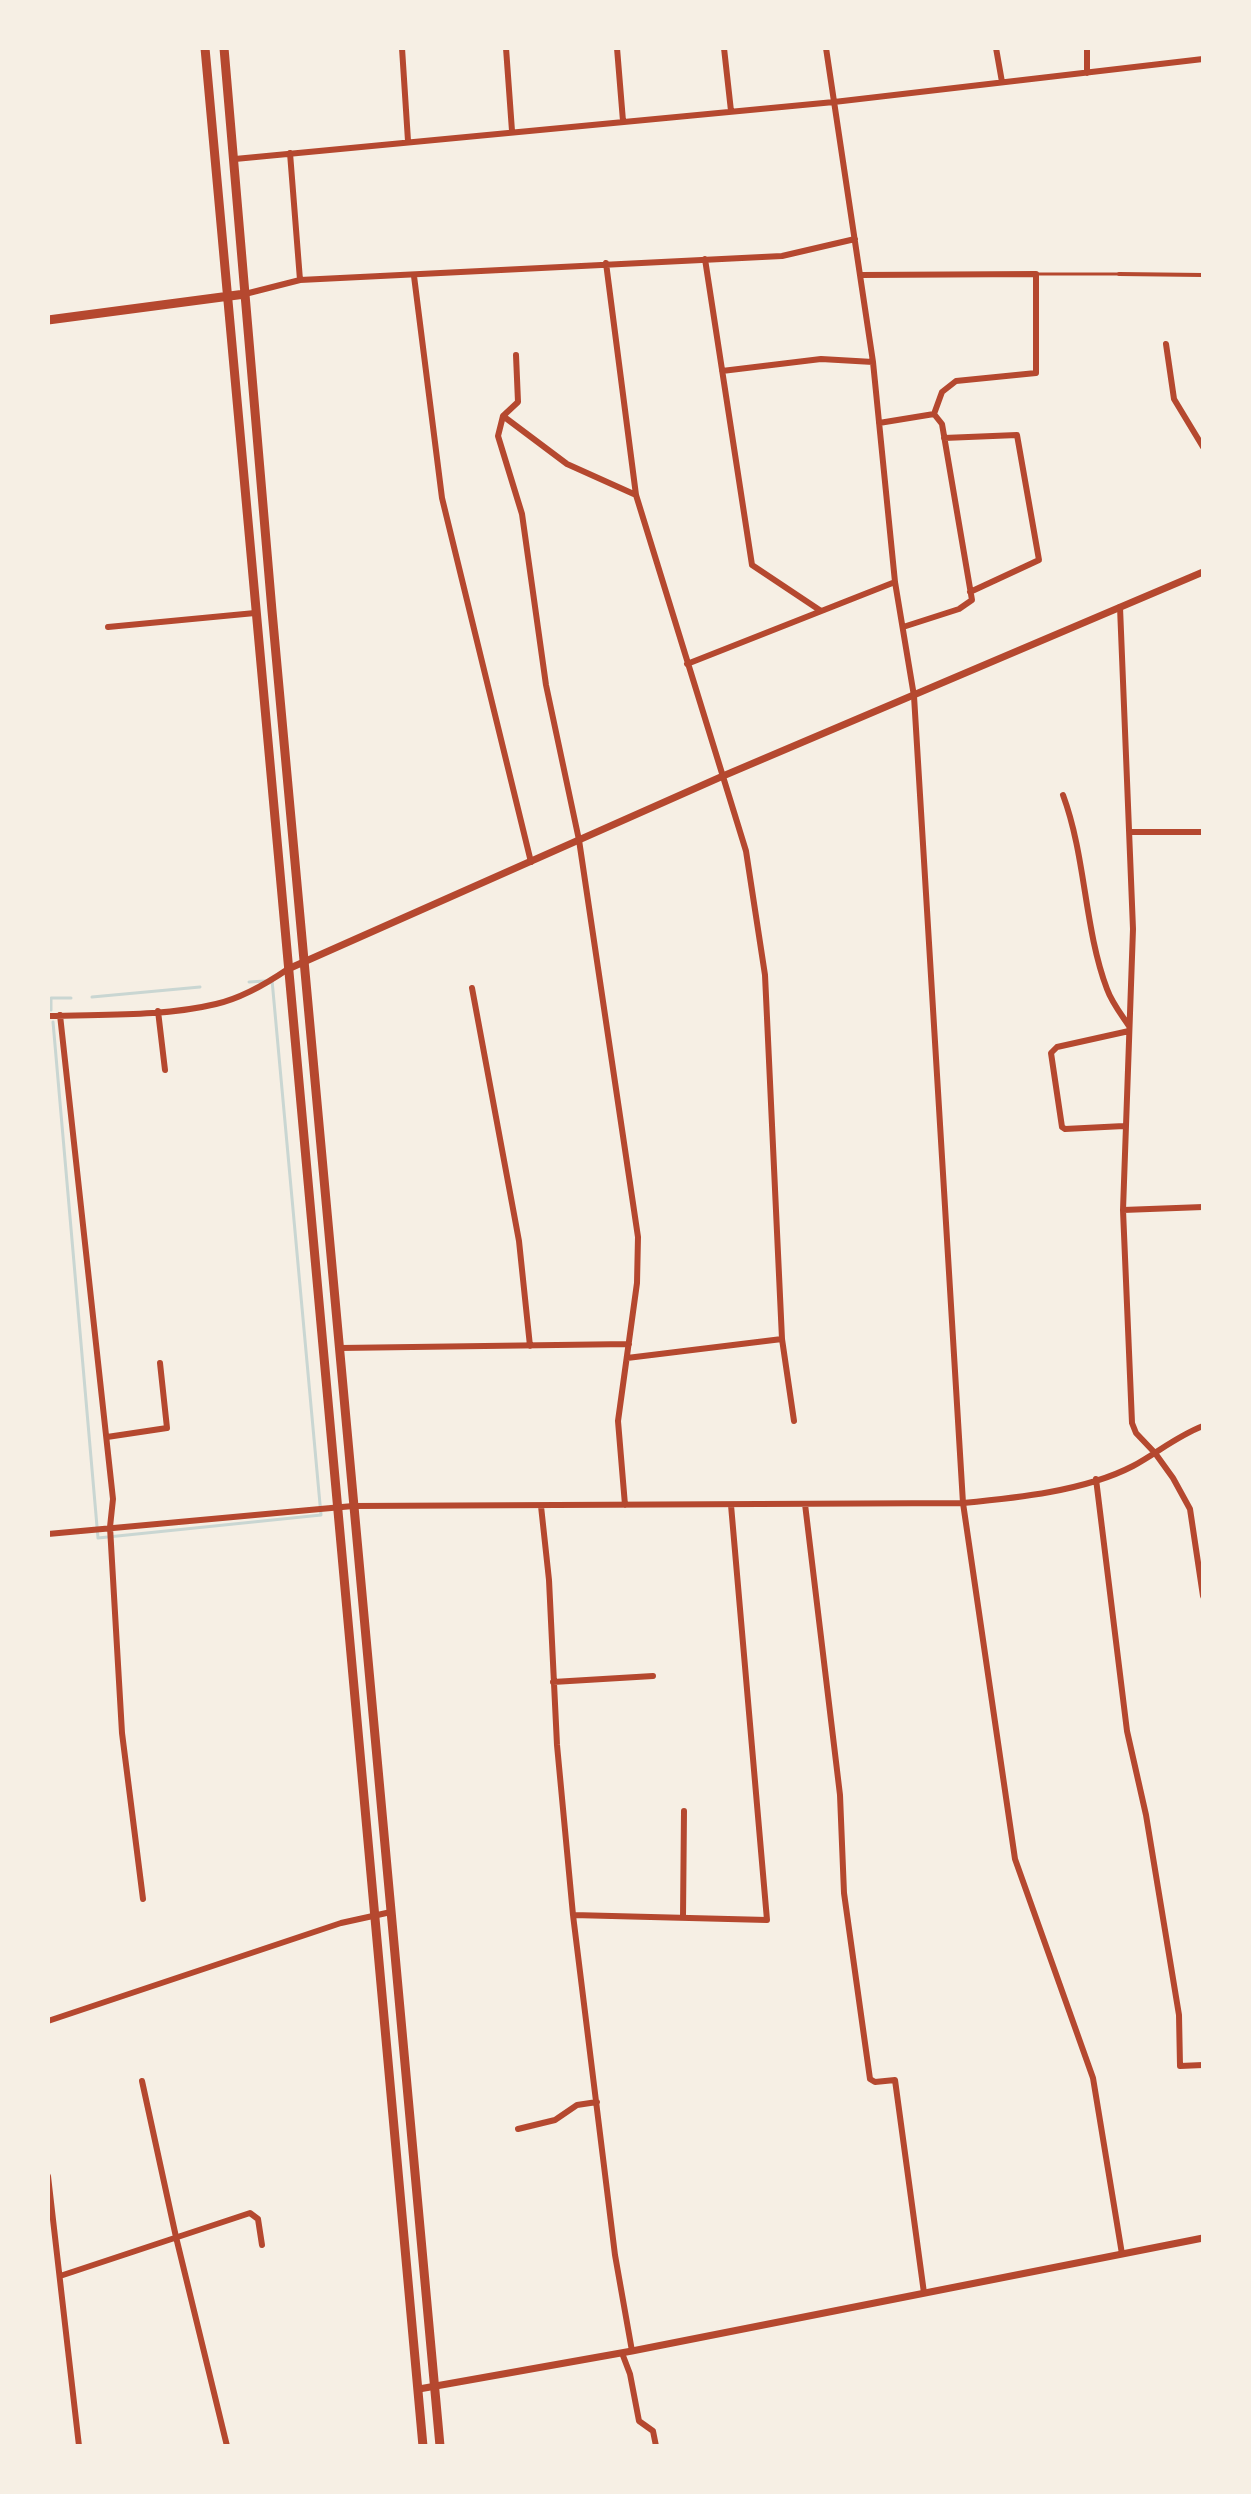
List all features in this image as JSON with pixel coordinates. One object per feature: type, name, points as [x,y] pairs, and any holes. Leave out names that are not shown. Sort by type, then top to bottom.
[{"type":"main road","points":[[205,48],[423,2446]]},
{"type":"main road","points":[[224,48],[440,2446]]},
{"type":"main road","points":[[48,320],[245,294]]},
{"type":"main road","points":[[312,1224],[329,1223]]},
{"type":"street","points":[[402,48],[408,141]]},
{"type":"street","points":[[506,48],[512,131]]},
{"type":"street","points":[[617,48],[623,121]]},
{"type":"street","points":[[724,48],[731,111]]},
{"type":"street","points":[[826,48],[873,362],[895,582],[914,696],[963,1503],[1015,1859],[1093,2078],[1122,2254]]},
{"type":"street","points":[[996,48],[1002,82]]},
{"type":"street","points":[[1087,48],[1087,73]]},
{"type":"street","points":[[235,159],[834,102],[1203,59]]},
{"type":"street","points":[[290,153],[300,280]]},
{"type":"street","points":[[245,294],[300,280],[782,256],[855,239]]},
{"type":"street","points":[[705,259],[752,565],[821,611]]},
{"type":"street","points":[[606,263],[636,495],[746,851],[765,975],[782,1339],[794,1421]]},
{"type":"street","points":[[861,275],[1036,274],[1036,373],[956,381],[942,392],[934,414]]},
{"type":"street","points":[[1119,274],[1203,275]]},
{"type":"street","points":[[414,276],[442,498],[531,862]]},
{"type":"street","points":[[1166,344],[1174,399],[1203,447]]},
{"type":"street","points":[[516,355],[518,402],[503,416],[498,436],[522,514],[546,685],[579,840],[638,1237],[637,1283],[618,1421],[625,1505]]},
{"type":"street","points":[[722,371],[821,359],[873,362]]},
{"type":"street","points":[[879,423],[934,414]]},
{"type":"street","points":[[903,627],[959,609],[972,600],[942,424],[934,414]]},
{"type":"street","points":[[503,416],[567,464],[636,495]]},
{"type":"street","points":[[944,438],[1017,435],[1039,560],[970,592]]},
{"type":"street","points":[[48,1016],[215,1005],[260,986],[288,969],[723,776],[1203,572]]},
{"type":"street","points":[[687,664],[895,582]]},
{"type":"street","points":[[1120,607],[1133,929],[1123,1210],[1132,1423],[1136,1433],[1173,1478],[1190,1509],[1203,1596]]},
{"type":"street","points":[[108,627],[255,613]]},
{"type":"street","points":[[1063,795],[1077,842],[1100,967],[1113,1002],[1129,1028]]},
{"type":"street","points":[[1130,832],[1203,832]]},
{"type":"street","points":[[472,988],[519,1241],[530,1346]]},
{"type":"street","points":[[158,1011],[165,1070]]},
{"type":"street","points":[[60,1015],[113,1499],[110,1527],[122,1733],[143,1899]]},
{"type":"street","points":[[1124,1126],[1069,1130],[1062,1127],[1051,1053],[1057,1047],[1129,1028]]},
{"type":"street","points":[[1123,1210],[1203,1207]]},
{"type":"street","points":[[627,1358],[782,1339]]},
{"type":"street","points":[[340,1348],[629,1344]]},
{"type":"street","points":[[107,1437],[167,1428],[160,1363]]},
{"type":"street","points":[[48,1534],[353,1506],[963,1503],[1030,1497],[1131,1468],[1178,1436],[1203,1426]]},
{"type":"street","points":[[1096,1479],[1127,1731],[1146,1815],[1179,2015],[1180,2066],[1203,2065]]},
{"type":"street","points":[[805,1504],[841,1810],[844,1893],[870,2079],[875,2082],[895,2080],[924,2293]]},
{"type":"street","points":[[573,1915],[767,1920],[731,1505]]},
{"type":"street","points":[[541,1506],[573,1915],[615,2255],[632,2351]]},
{"type":"street","points":[[553,1682],[653,1676]]},
{"type":"street","points":[[683,1917],[684,1811]]},
{"type":"street","points":[[48,2021],[373,1914],[391,1912]]},
{"type":"street","points":[[142,2081],[227,2446]]},
{"type":"street","points":[[518,2129],[555,2120],[577,2105],[597,2102]]},
{"type":"street","points":[[48,2176],[79,2446]]},
{"type":"street","points":[[60,2276],[250,2213],[258,2219],[262,2245]]},
{"type":"street","points":[[419,2389],[622,2353],[1203,2238]]},
{"type":"street","points":[[622,2353],[630,2374],[639,2421],[653,2431],[656,2446]]},
{"type":"lane","points":[[1036,274],[1119,274]]},
{"type":"waterway","points":[[53,1022],[98,1538],[321,1515],[272,980]]},
{"type":"waterway","points":[[249,982],[265,981]]},
{"type":"waterway","points":[[92,997],[200,987]]},
{"type":"waterway","points":[[51,1010],[51,998],[71,998]]}]
